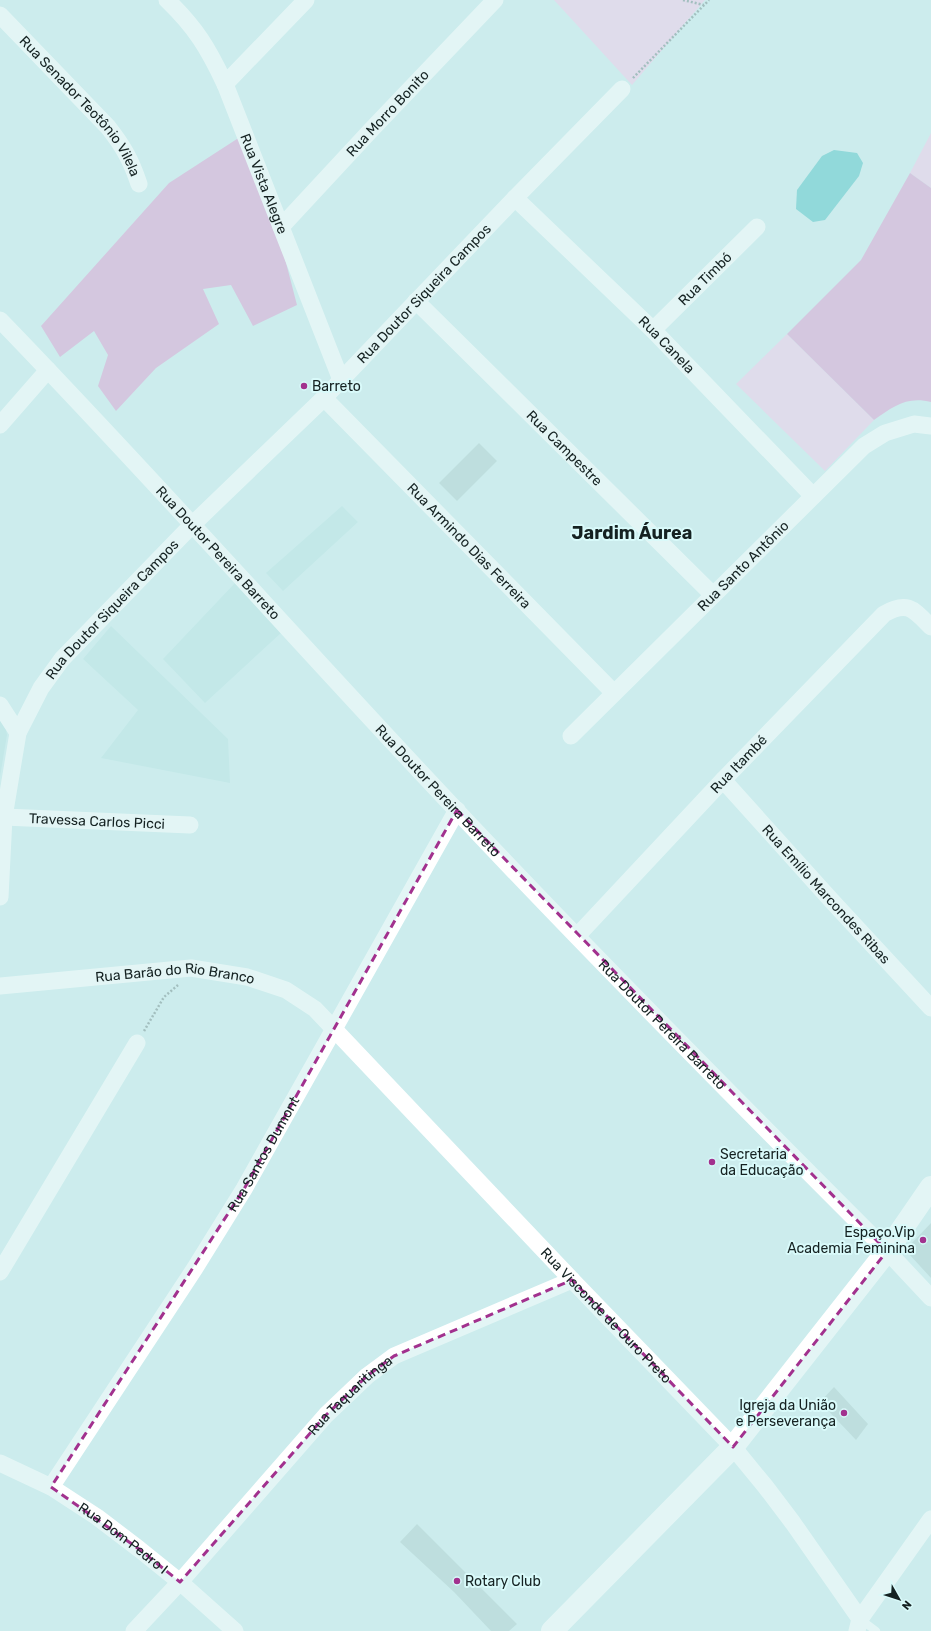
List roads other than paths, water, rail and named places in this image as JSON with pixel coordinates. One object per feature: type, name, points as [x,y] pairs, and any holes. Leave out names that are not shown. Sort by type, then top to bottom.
[{"type":"main road","points":[[552,1631],[733,1447],[886,1251],[931,1187]]},
{"type":"street","name":"Rua Vista Alegre","points":[[167,0],[196,30],[209,51],[225,84],[341,380]]},
{"type":"street","points":[[225,84],[306,0]]},
{"type":"street","name":"Rua Morro Bonito","points":[[282,227],[371,130],[495,0]]},
{"type":"street","name":"Rua Senador Teotônio Vilela","points":[[0,15],[108,127],[123,146],[133,164],[139,184]]},
{"type":"street","name":"Rua Doutor Siqueira Campos","points":[[0,897],[4,817],[18,732],[41,688],[62,659],[193,524],[324,398],[515,198],[622,89]]},
{"type":"street","name":"Rua Canela","points":[[515,198],[653,330],[813,496]]},
{"type":"street","name":"Rua Timbó","points":[[653,330],[757,227]]},
{"type":"street","name":"Rua Campestre","points":[[416,301],[713,595]]},
{"type":"street","name":"Rua Doutor Pereira Barreto","points":[[0,320],[193,524],[457,810],[577,936],[931,1298]]},
{"type":"street","points":[[0,425],[48,370]]},
{"type":"street","name":"Rua Armindo Dias Ferreira","points":[[324,398],[614,693]]},
{"type":"street","name":"Rua Santo Antônio","points":[[571,736],[864,446],[886,433],[914,424],[931,426]]},
{"type":"street","name":"Rua Itambé","points":[[577,936],[723,780],[884,614],[902,606],[916,612],[931,627]]},
{"type":"street","points":[[0,706],[18,732]]},
{"type":"street","name":"Rua Emílio Marcondes Ribas","points":[[723,780],[931,1008]]},
{"type":"street","name":"Rua Santos Dumont","points":[[51,1487],[199,1261],[244,1189],[333,1028],[457,810]]},
{"type":"street","name":"Travessa Carlos Picci","points":[[4,817],[190,825]]},
{"type":"street","name":"Rua Barão do Rio Branco","points":[[0,986],[191,968],[247,977],[286,990],[315,1009],[333,1028]]},
{"type":"street","name":"Rua Visconde de Ouro Preto","points":[[333,1028],[733,1447],[793,1523],[859,1625]]},
{"type":"street","points":[[0,1272],[137,1043]]},
{"type":"street","name":"Rua Taquaritinga","points":[[134,1631],[180,1582],[326,1415],[367,1376],[394,1356],[572,1280]]},
{"type":"street","name":"Rua Dom Pedro I","points":[[0,1462],[51,1487],[97,1517],[180,1582],[235,1631]]},
{"type":"street","points":[[859,1625],[931,1519]]},
{"type":"lane","points":[[859,1625],[876,1631]]},
{"type":"water","points":[[834,150],[857,153],[863,163],[859,176],[825,220],[813,222],[796,209],[797,190],[822,156]]},
{"type":"place","name":"Barreto","points":[[304,386]]},
{"type":"place","name":"Secretaria da Educação","points":[[712,1162]]},
{"type":"place","name":"Espaço.Vip Academia Feminina","points":[[923,1240]]},
{"type":"place","name":"Igreja da União e Perseverança","points":[[844,1413]]},
{"type":"place","name":"Rotary Club","points":[[457,1581]]},
{"type":"district","name":"Jardim Áurea","points":[[632,533]]}]
